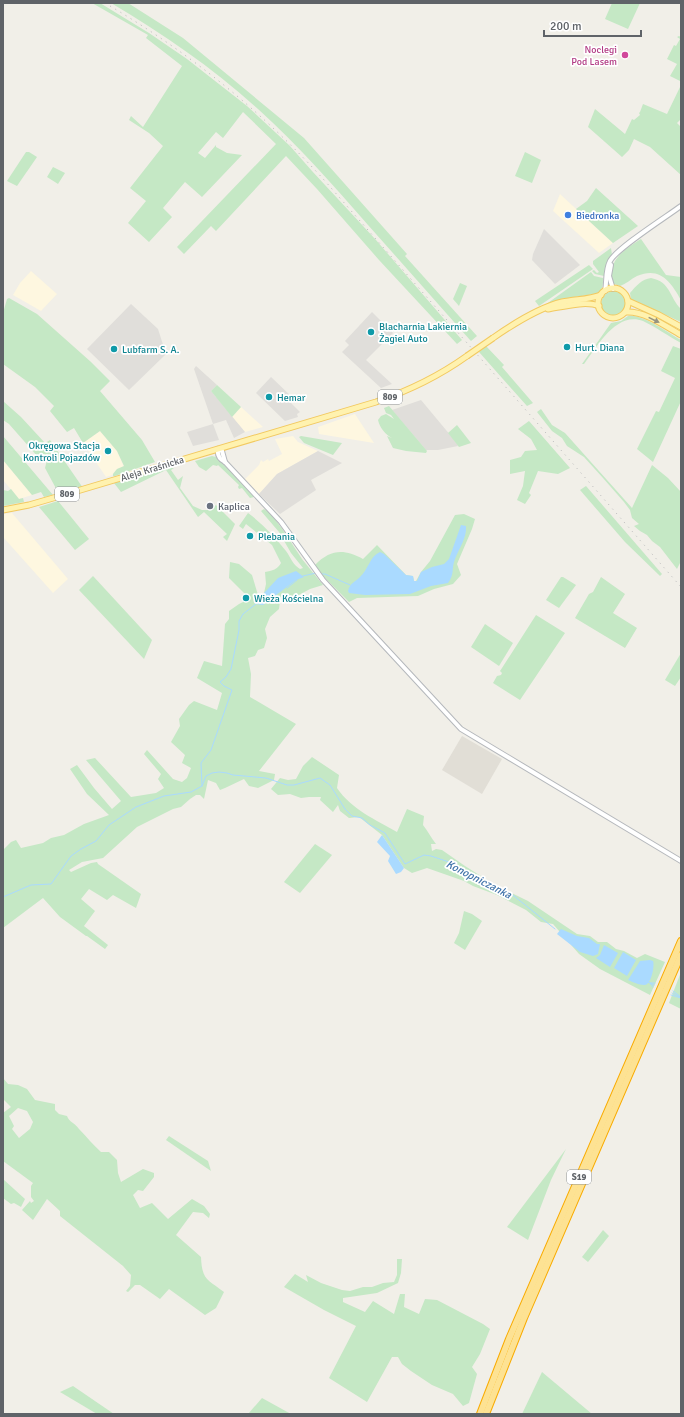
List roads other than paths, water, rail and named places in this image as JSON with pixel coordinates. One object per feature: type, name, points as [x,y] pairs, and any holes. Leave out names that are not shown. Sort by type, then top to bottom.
[{"type":"highway","name":"S19","points":[[480,1414],[512,1333],[681,941]]},
{"type":"highway","name":"S19","points":[[486,1414],[515,1341],[681,956]]},
{"type":"main road","name":"809","points":[[543,310],[551,305],[603,293],[613,289]]},
{"type":"main road","points":[[613,289],[622,292],[627,297],[628,307],[626,312]]},
{"type":"main road","points":[[603,293],[599,301],[599,306],[604,315],[612,318],[620,317],[626,312],[632,311],[681,335]]},
{"type":"main road","points":[[628,301],[681,327]]},
{"type":"main road","name":"809","points":[[543,310],[582,304],[599,306]]},
{"type":"main road","name":"Aleja Kraśnicka","points":[[3,510],[63,495],[376,402],[402,392],[439,374],[522,319],[543,310]]},
{"type":"street","points":[[603,293],[608,265],[612,257],[681,206]]},
{"type":"street","points":[[613,289],[610,271],[617,252]]},
{"type":"street","points":[[218,449],[222,451],[225,462],[281,522],[322,580],[462,730],[681,861]]},
{"type":"water","points":[[461,525],[466,526],[465,535],[455,559],[452,574],[448,583],[431,586],[410,594],[365,595],[349,593],[348,591],[350,586],[363,574],[371,560],[380,552],[406,575],[413,576],[414,581],[417,581],[421,572],[444,564],[449,559]]},
{"type":"water","points":[[296,571],[304,577],[296,580],[263,605],[256,604],[256,600],[278,578]]},
{"type":"water","points":[[382,835],[404,868],[401,872],[396,874],[388,861],[390,856],[377,842]]},
{"type":"water","points":[[561,929],[577,936],[589,938],[597,944],[600,944],[598,954],[593,956],[580,952],[557,934]]},
{"type":"water","points":[[604,945],[618,953],[610,967],[596,958],[600,955]]},
{"type":"water","points":[[623,952],[636,960],[627,976],[614,968]]},
{"type":"water","points":[[640,961],[653,961],[653,971],[649,982],[644,985],[628,980]]},
{"type":"waterway","points":[[303,576],[316,573]]},
{"type":"waterway","points":[[321,574],[325,574],[350,585]]},
{"type":"waterway","points":[[287,588],[297,580]]},
{"type":"waterway","points":[[202,786],[201,763],[211,750],[232,690],[220,682],[226,677],[231,669],[239,630],[239,621],[243,614],[256,604]]},
{"type":"waterway","name":"Konopniczanka","points":[[3,897],[31,885],[51,884],[71,856],[96,841],[109,825],[136,807],[164,796],[191,792],[202,786],[206,776],[219,772],[233,775],[266,778],[287,785],[294,785],[320,778],[330,785],[345,809],[352,816],[362,818],[370,825],[385,833],[405,864],[424,855],[449,862],[489,885],[514,896],[555,929]]},
{"type":"waterway","points":[[648,982],[654,985]]},
{"type":"waterway","points":[[650,983],[653,987]]},
{"type":"waterway","points":[[650,983],[655,983]]},
{"type":"waterway","points":[[673,991],[681,997]]},
{"type":"waterway","points":[[672,993],[680,997]]},
{"type":"waterway","points":[[671,995],[681,998]]},
{"type":"railway","points":[[105,3],[165,41],[222,83],[301,155],[681,587]]},
{"type":"place","name":"Noclegi Pod Lasem","points":[[625,55]]},
{"type":"place","name":"Biedronka","points":[[568,215]]},
{"type":"place","name":"Blacharnia Lakiernia Żagiel Auto","points":[[371,332]]},
{"type":"place","name":"Hurt. Diana","points":[[567,347]]},
{"type":"place","name":"Lubfarm S. A.","points":[[114,349]]},
{"type":"place","name":"Hemar","points":[[269,397]]},
{"type":"place","name":"Okręgowa Stacja Kontroli Pojazdów","points":[[108,451]]},
{"type":"place","name":"Kaplica","points":[[210,506]]},
{"type":"place","name":"Plebania","points":[[250,536]]},
{"type":"place","name":"Wieża Kościelna","points":[[246,598]]}]
